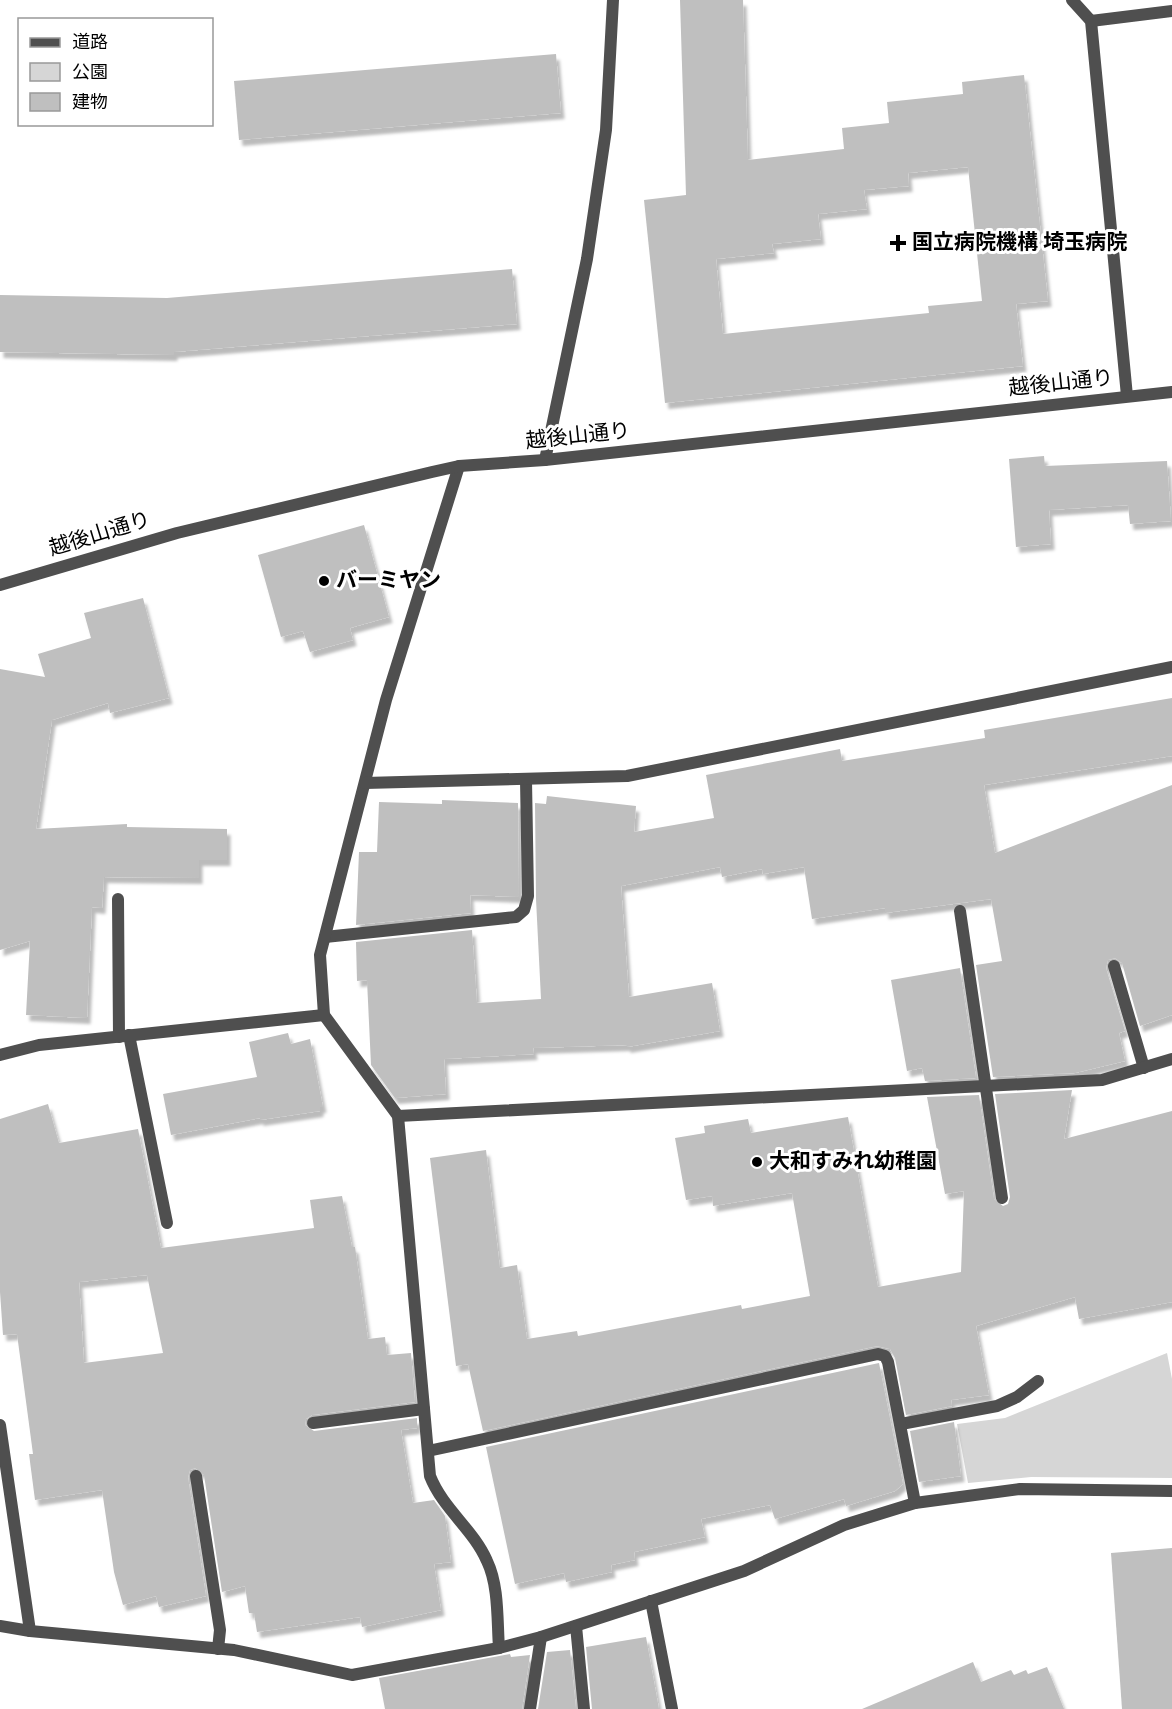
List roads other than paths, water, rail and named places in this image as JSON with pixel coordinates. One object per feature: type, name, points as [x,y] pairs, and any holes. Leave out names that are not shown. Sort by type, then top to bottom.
[{"type":"street","points":[[545,460],[587,259],[606,130],[613,0]]},
{"type":"street","points":[[1072,0],[1091,21],[1127,396]]},
{"type":"street","points":[[1091,21],[1172,11]]},
{"type":"street","name":"越後山通り","points":[[0,585],[177,533],[459,466],[545,460],[1172,392]]},
{"type":"street","points":[[459,466],[386,700],[320,955],[324,1015],[398,1116],[430,1476],[438,1495],[477,1544],[487,1561],[492,1577],[499,1648]]},
{"type":"street","points":[[365,783],[627,776],[1172,667]]},
{"type":"street","points":[[325,937],[516,917],[524,910],[528,896],[526,780]]},
{"type":"street","points":[[118,899],[124,1036],[167,1223]]},
{"type":"street","points":[[960,910],[1002,1198]]},
{"type":"street","points":[[1114,966],[1144,1068]]},
{"type":"street","points":[[0,1054],[39,1045],[324,1015]]},
{"type":"street","points":[[398,1116],[1102,1080],[1172,1059]]},
{"type":"street","points":[[428,1451],[878,1354],[885,1356],[888,1362],[915,1503]]},
{"type":"street","points":[[901,1424],[997,1406],[1017,1397],[1038,1381]]},
{"type":"street","points":[[313,1422],[424,1409]]},
{"type":"street","points":[[0,1425],[30,1631]]},
{"type":"street","points":[[196,1476],[220,1630],[218,1649]]},
{"type":"street","points":[[0,1626],[30,1631],[218,1649],[352,1674],[499,1648],[541,1637],[744,1571],[844,1525],[915,1503],[1020,1489],[1172,1491]]},
{"type":"street","points":[[651,1601],[672,1709]]},
{"type":"street","points":[[576,1626],[584,1709]]},
{"type":"street","points":[[530,1709],[541,1637]]},
{"type":"place","name":"国立病院機構 埼玉病院","points":[[898,243]]},
{"type":"place","name":"バーミヤン","points":[[324,581]]},
{"type":"place","name":"大和すみれ幼稚園","points":[[757,1162]]}]
